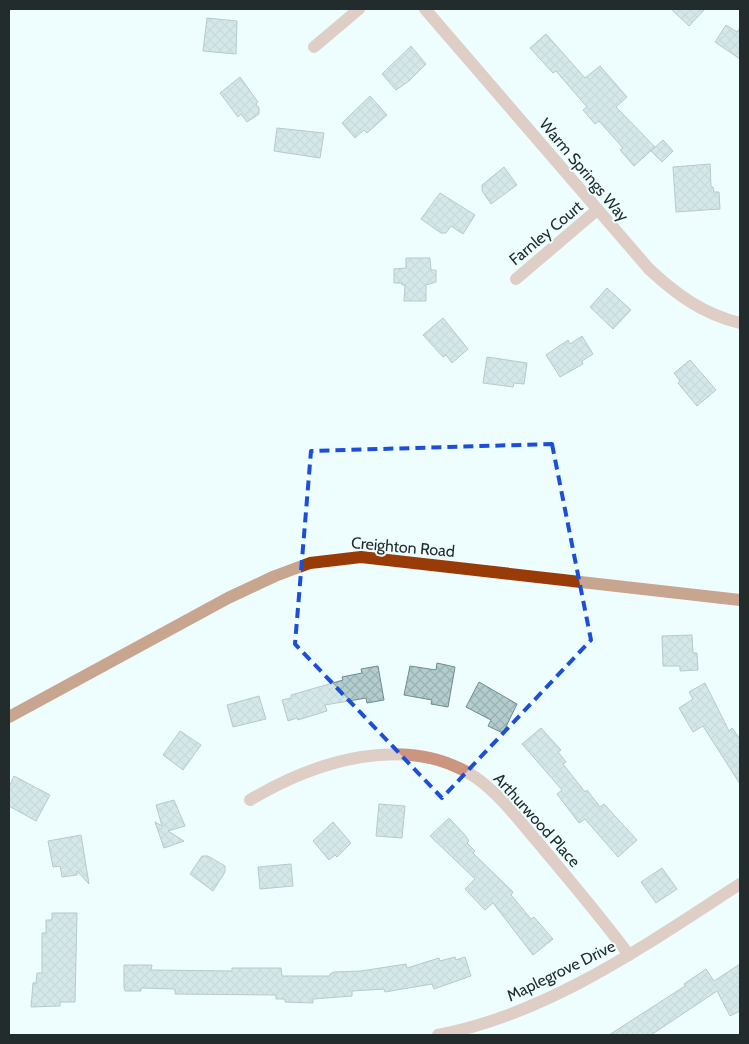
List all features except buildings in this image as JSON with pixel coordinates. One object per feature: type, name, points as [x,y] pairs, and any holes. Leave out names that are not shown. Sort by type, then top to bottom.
[{"type":"main road","name":"Creighton Road","points":[[9,717],[228,598],[275,576],[310,563],[338,558],[361,557],[740,600]]},
{"type":"street","points":[[314,47],[359,9]]},
{"type":"street","name":"Warm Springs Way","points":[[426,9],[649,269],[675,293],[700,308],[740,322]]},
{"type":"street","name":"Farnley Court","points":[[516,280],[597,210]]},
{"type":"street","name":"Arthurwood Place","points":[[250,800],[306,772],[356,758],[390,753],[426,756],[447,762],[477,778],[505,805],[590,904],[629,955]]},
{"type":"street","name":"Maplegrove Drive","points":[[438,1035],[458,1031],[529,1008],[604,971],[740,884]]},
{"type":"highlighted area","points":[[552,444],[591,640],[442,798],[295,644],[311,451]]}]
